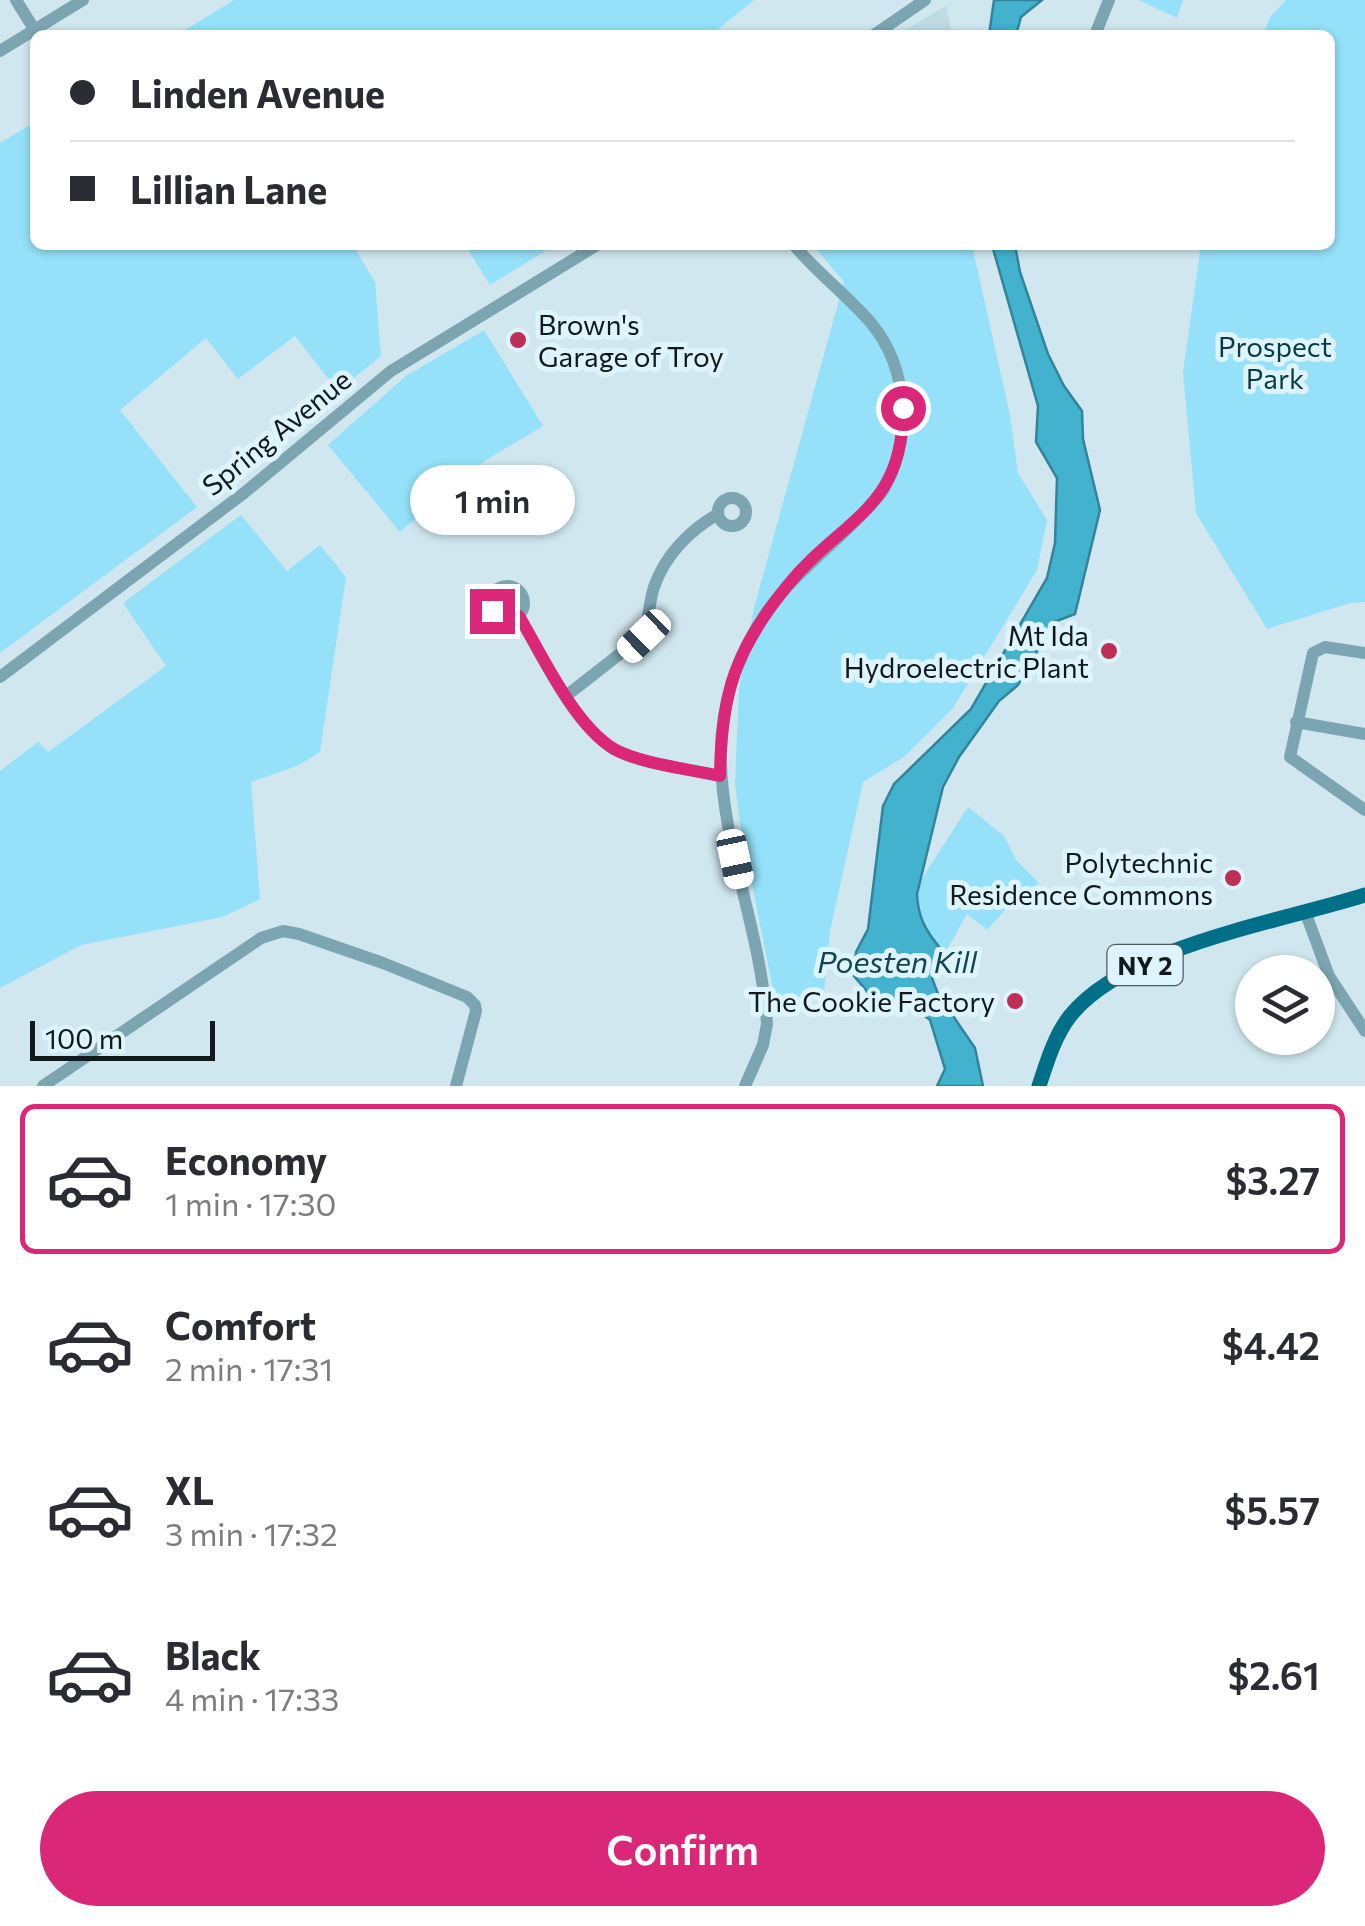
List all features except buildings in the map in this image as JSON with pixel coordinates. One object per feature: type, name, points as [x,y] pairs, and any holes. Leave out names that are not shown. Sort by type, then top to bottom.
[{"type":"main road","name":"NY 2","points":[[1039,1086],[1061,1029],[1073,1012],[1101,989],[1184,948],[1365,895]]},
{"type":"street","points":[[16,0],[34,29],[82,0]]},
{"type":"street","points":[[881,30],[926,0]]},
{"type":"street","points":[[1096,30],[1109,0]]},
{"type":"street","points":[[0,51],[30,32]]},
{"type":"street","name":"Spring Avenue","points":[[0,677],[244,493],[391,371],[589,250]]},
{"type":"street","points":[[744,1086],[763,1045],[766,1004],[727,823],[720,776],[721,724],[738,659],[790,582],[882,492],[892,476],[904,433],[903,408],[884,343],[873,326],[799,250]]},
{"type":"street","points":[[566,696],[644,636],[653,590],[670,556],[700,524],[718,514]]},
{"type":"street","points":[[519,616],[566,696],[593,731],[617,751],[720,776]]},
{"type":"street","points":[[1365,652],[1339,648],[1313,653],[1290,757],[1365,810]]},
{"type":"street","points":[[1296,722],[1365,734]]},
{"type":"street","points":[[1306,914],[1329,976],[1365,1031]]},
{"type":"street","points":[[43,1086],[273,932],[300,934],[383,963],[450,988],[471,1002],[476,1011],[456,1086]]},
{"type":"shaded area","points":[[946,6],[951,30],[905,30]]},
{"type":"green space","points":[[234,0],[754,0],[717,30],[185,30]]},
{"type":"green space","points":[[1139,0],[1183,0],[1177,18]]},
{"type":"green space","name":"Prospect Park","points":[[1286,0],[1365,0],[1365,602],[1350,603],[1267,629],[1196,513],[1183,372],[1200,250],[1335,250],[1335,30],[1265,30],[1270,17]]},
{"type":"green space","points":[[30,125],[30,250],[356,250],[375,282],[381,356],[338,391],[295,336],[238,379],[206,338],[120,410],[197,507],[0,653],[0,143]]},
{"type":"green space","points":[[468,250],[547,250],[490,285]]},
{"type":"green space","points":[[817,250],[973,250],[1010,415],[1018,473],[1047,520],[1037,570],[953,708],[904,757],[863,782],[830,931],[824,994],[775,1000],[735,784],[739,689],[754,608],[844,282]]},
{"type":"green space","points":[[484,330],[543,426],[486,460],[400,532],[328,445],[406,376]]},
{"type":"green space","points":[[241,515],[287,571],[320,545],[346,577],[320,752],[297,766],[251,782],[260,899],[222,917],[81,945],[0,988],[0,771],[38,742],[48,752],[166,666],[123,603]]},
{"type":"green space","points":[[968,807],[1004,836],[1017,861],[1039,883],[1011,903],[987,930],[967,914],[945,953],[907,902]]},
{"type":"water","points":[[994,0],[1042,0],[1021,17],[1017,30],[990,30]]},
{"type":"water","name":"Poesten Kill","points":[[993,250],[1016,250],[1048,354],[1082,411],[1083,439],[1100,510],[1075,614],[1054,622],[1018,685],[999,701],[943,787],[918,903],[924,924],[940,948],[932,978],[938,994],[975,1048],[983,1086],[937,1086],[945,1069],[930,1020],[905,1001],[871,996],[854,976],[856,952],[868,929],[883,806],[894,784],[971,709],[1047,578],[1055,543],[1057,478],[1036,442],[1038,406]]},
{"type":"place","name":"Brown's Garage of Troy","points":[[518,340]]},
{"type":"place","name":"Mt Ida Hydroelectric Plant","points":[[1109,651]]},
{"type":"place","name":"Polytechnic Residence Commons","points":[[1233,878]]},
{"type":"place","name":"The Cookie Factory","points":[[1015,1001]]},
{"type":"route","points":[[492,611],[502,620],[519,616],[566,696],[593,731],[617,751],[720,776],[721,724],[738,659],[790,582],[882,492],[900,453],[903,408]]}]
